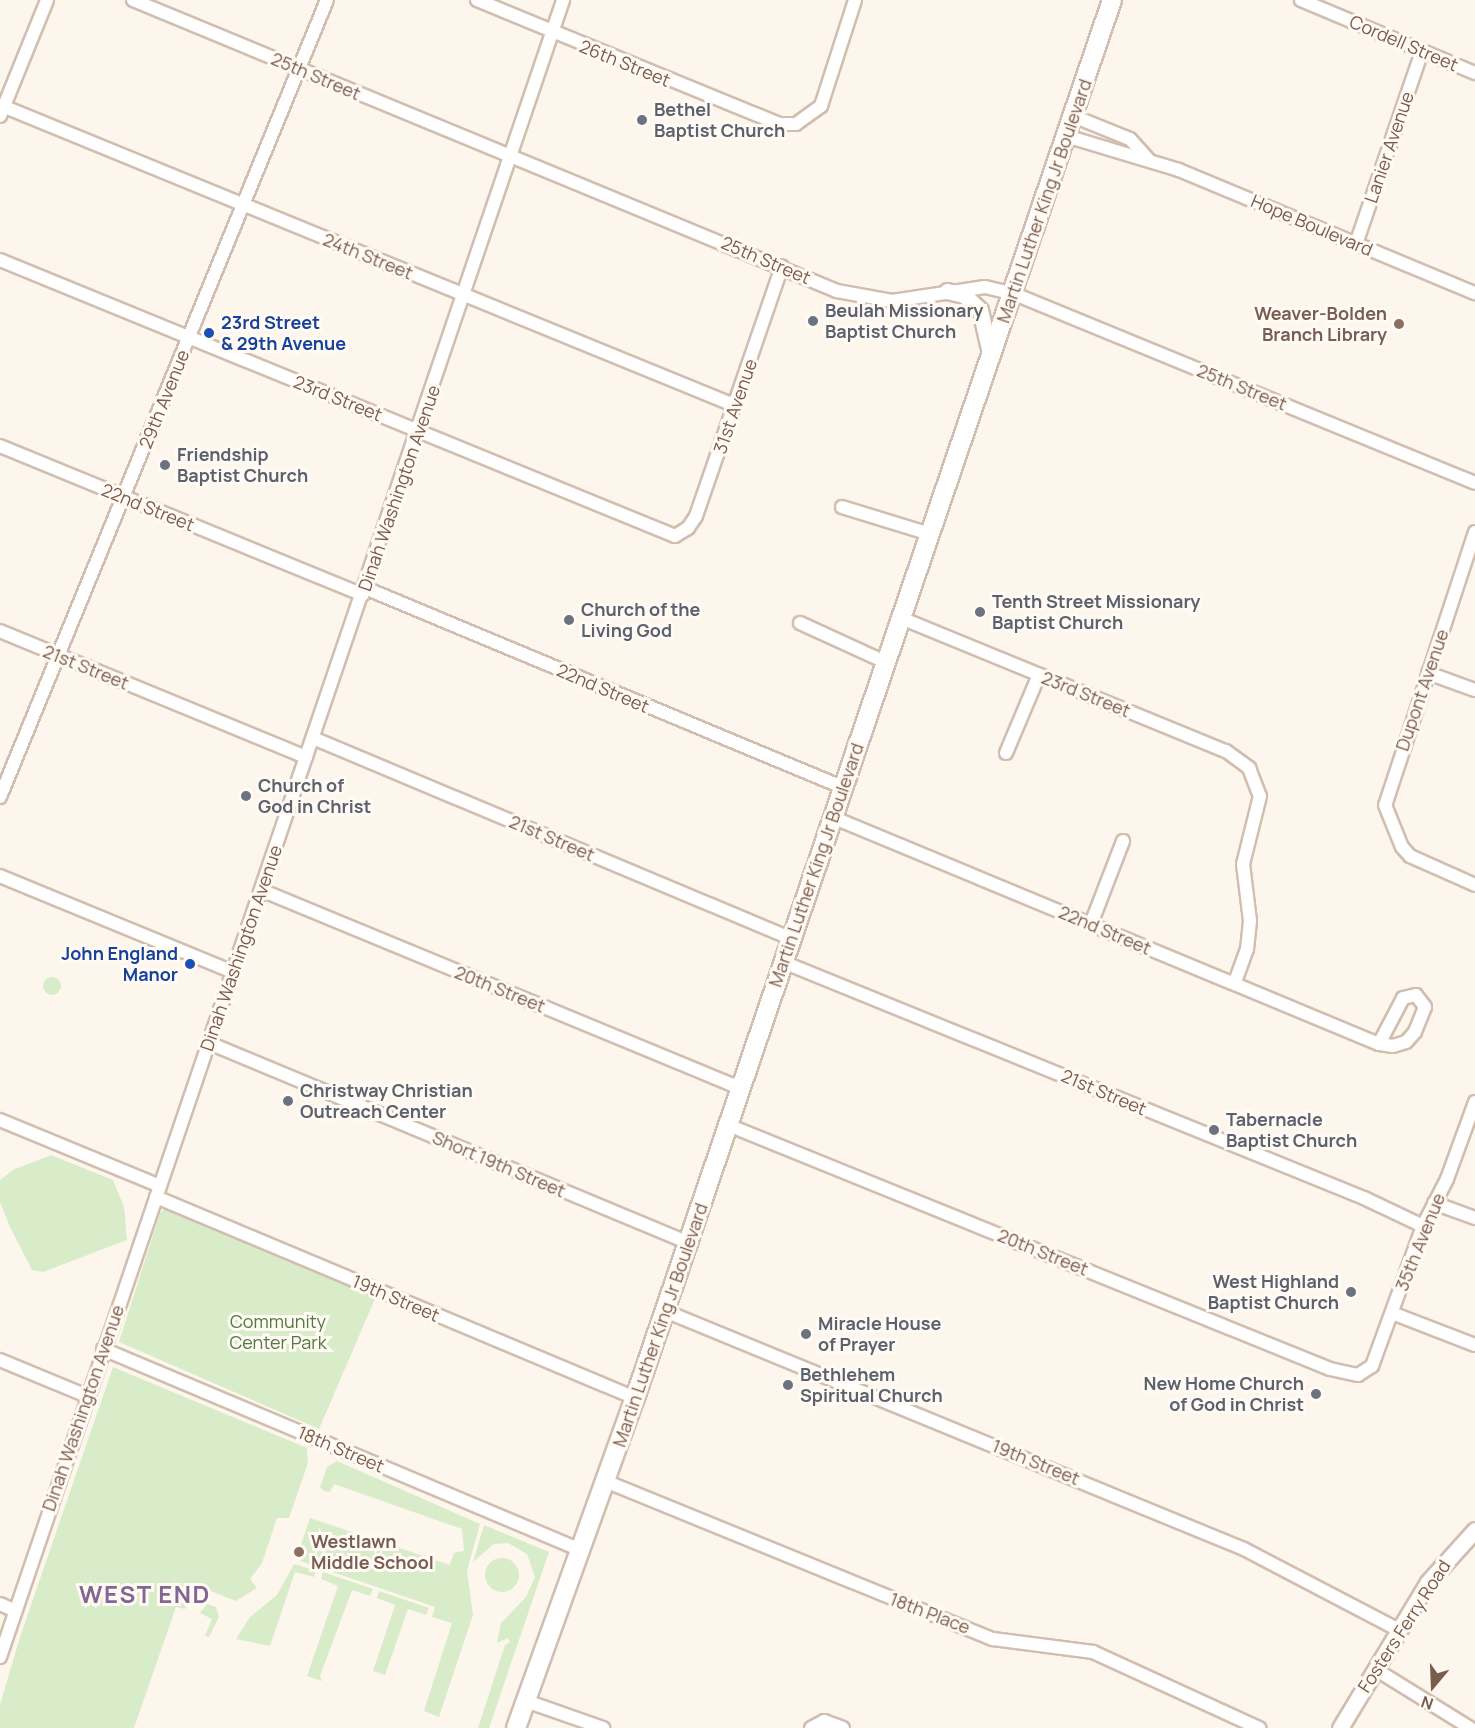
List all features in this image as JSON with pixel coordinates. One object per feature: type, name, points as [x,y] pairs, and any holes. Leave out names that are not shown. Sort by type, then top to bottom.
[{"type":"main road","name":"Martin Luther King Jr Boulevard","points":[[516,1728],[689,1243],[790,938],[1112,0]]},
{"type":"street","points":[[1,110],[47,0]]},
{"type":"street","name":"25th Street","points":[[133,0],[512,158],[864,298],[906,301],[947,291],[985,287],[1012,293],[1475,483]]},
{"type":"street","name":"29th Avenue","points":[[0,797],[60,656],[327,0]]},
{"type":"street","name":"26th Street","points":[[477,0],[766,120],[796,124],[810,117],[820,105],[855,0]]},
{"type":"street","name":"Dinah Washington Avenue","points":[[0,1657],[103,1349],[512,158],[563,0]]},
{"type":"street","name":"Cordell Street","points":[[1301,0],[1475,73]]},
{"type":"street","name":"Lanier Avenue","points":[[1356,244],[1422,51]]},
{"type":"street","name":"24th Street","points":[[1,110],[244,205],[736,406]]},
{"type":"street","name":"Hope Boulevard","points":[[1073,116],[1130,139],[1148,159]]},
{"type":"street","name":"Hope Boulevard","points":[[1066,136],[1123,156],[1148,159],[1475,293]]},
{"type":"street","name":"23rd Street","points":[[0,260],[675,536]]},
{"type":"street","name":"31st Avenue","points":[[675,536],[688,528],[696,516],[736,406],[782,266]]},
{"type":"street","points":[[947,291],[964,294],[980,310],[989,336],[990,359]]},
{"type":"street","name":"22nd Street","points":[[0,446],[842,787]]},
{"type":"street","points":[[842,507],[930,534]]},
{"type":"street","name":"Dupont Avenue","points":[[1475,532],[1387,794],[1388,816],[1402,848],[1420,862],[1475,885]]},
{"type":"street","name":"23rd Street","points":[[901,618],[1226,751],[1249,768],[1258,786],[1259,811],[1243,864],[1249,935],[1243,964],[1234,984]]},
{"type":"street","points":[[800,623],[885,662]]},
{"type":"street","name":"21st Street","points":[[0,631],[306,757]]},
{"type":"street","points":[[1428,673],[1475,690]]},
{"type":"street","points":[[1006,753],[1039,675]]},
{"type":"street","name":"21st Street","points":[[313,738],[790,938]]},
{"type":"street","name":"22nd Street","points":[[832,817],[1379,1044]]},
{"type":"street","points":[[1091,924],[1123,840]]},
{"type":"street","points":[[0,876],[233,972]]},
{"type":"street","name":"20th Street","points":[[261,890],[740,1088]]},
{"type":"street","name":"21st Street","points":[[783,962],[1353,1194],[1423,1226]]},
{"type":"street","name":"Short 19th Street","points":[[209,1043],[689,1243]]},
{"type":"street","name":"35th Avenue","points":[[1358,1375],[1372,1366],[1423,1226],[1475,1102]]},
{"type":"street","name":"19th Street","points":[[0,1120],[158,1192],[635,1398]]},
{"type":"street","name":"20th Street","points":[[728,1125],[1329,1370],[1358,1375]]},
{"type":"street","points":[[1434,1203],[1475,1218]]},
{"type":"street","name":"19th Street","points":[[665,1311],[1244,1549],[1399,1630]]},
{"type":"street","points":[[1392,1313],[1475,1345]]},
{"type":"street","name":"18th Street","points":[[103,1349],[578,1549]]},
{"type":"street","points":[[0,1360],[87,1396]]},
{"type":"street","name":"18th Place","points":[[605,1481],[993,1639],[1093,1652],[1259,1728]]},
{"type":"street","name":"Fosters Ferry Road","points":[[1340,1728],[1439,1568],[1475,1530]]},
{"type":"street","points":[[0,1604],[16,1611]]},
{"type":"street","points":[[1375,1669],[1470,1728]]},
{"type":"street","points":[[526,1701],[603,1728]]},
{"type":"street","points":[[811,1728],[824,1721],[843,1728]]},
{"type":"green space","points":[[48,977],[56,977],[61,982],[59,993],[48,995],[43,990],[43,982]]},
{"type":"green space","points":[[51,1155],[113,1180],[124,1207],[127,1240],[43,1272],[32,1270],[10,1227],[0,1202],[0,1180],[13,1170]]},
{"type":"green space","name":"Community Center Park","points":[[167,1207],[377,1294],[319,1429],[119,1342],[160,1213]]},
{"type":"green space","points":[[113,1367],[307,1448],[308,1463],[289,1518],[277,1518],[262,1563],[250,1579],[257,1588],[236,1601],[206,1589],[193,1595],[185,1609],[176,1607],[134,1728],[0,1728],[0,1705],[20,1637]]},
{"type":"green space","points":[[337,1461],[480,1524],[467,1571],[473,1615],[439,1717],[424,1711],[452,1623],[432,1617],[435,1607],[324,1569],[328,1556],[322,1554],[317,1567],[296,1559],[310,1518],[450,1565],[454,1553],[464,1551],[462,1529],[334,1484],[330,1492],[324,1491],[320,1487],[327,1467]]},
{"type":"green space","points":[[484,1525],[549,1552],[489,1728],[478,1728],[505,1645],[510,1642],[508,1638],[497,1643],[501,1623],[526,1597],[535,1577],[527,1554],[508,1543],[494,1544],[473,1562]]},
{"type":"green space","points":[[502,1558],[514,1563],[519,1575],[514,1587],[502,1592],[490,1587],[485,1575],[490,1563]]},
{"type":"green space","points":[[294,1564],[316,1571],[314,1577],[295,1572],[270,1646],[236,1639],[250,1617],[277,1595]]},
{"type":"green space","points":[[323,1572],[373,1589],[370,1596],[352,1590],[320,1676],[322,1681],[307,1676],[338,1586],[321,1579]]},
{"type":"green space","points":[[379,1591],[429,1608],[426,1615],[408,1609],[385,1675],[373,1671],[395,1605],[377,1598]]},
{"type":"green space","points":[[207,1604],[216,1607],[219,1617],[209,1637],[205,1636],[212,1619],[200,1613]]},
{"type":"place","name":"Bethel Baptist Church","points":[[642,120]]},
{"type":"place","name":"Beulah Missionary Baptist Church","points":[[813,321]]},
{"type":"place","name":"Weaver-Bolden Branch Library","points":[[1399,324]]},
{"type":"place","name":"23rd Street & 29th Avenue","points":[[209,333]]},
{"type":"place","name":"Friendship Baptist Church","points":[[165,465]]},
{"type":"place","name":"Tenth Street Missionary Baptist Church","points":[[980,612]]},
{"type":"place","name":"Church of the Living God","points":[[569,620]]},
{"type":"place","name":"Church of God in Christ","points":[[246,796]]},
{"type":"place","name":"John England Manor","points":[[190,964]]},
{"type":"place","name":"Christway Christian Outreach Center","points":[[288,1101]]},
{"type":"place","name":"Tabernacle Baptist Church","points":[[1214,1130]]},
{"type":"place","name":"West Highland Baptist Church","points":[[1351,1292]]},
{"type":"place","name":"Miracle House of Prayer","points":[[806,1334]]},
{"type":"place","name":"Bethlehem Spiritual Church","points":[[788,1385]]},
{"type":"place","name":"New Home Church of God in Christ","points":[[1316,1394]]},
{"type":"place","name":"Westlawn Middle School","points":[[299,1552]]},
{"type":"district","name":"WEST END","points":[[145,1594]]}]
